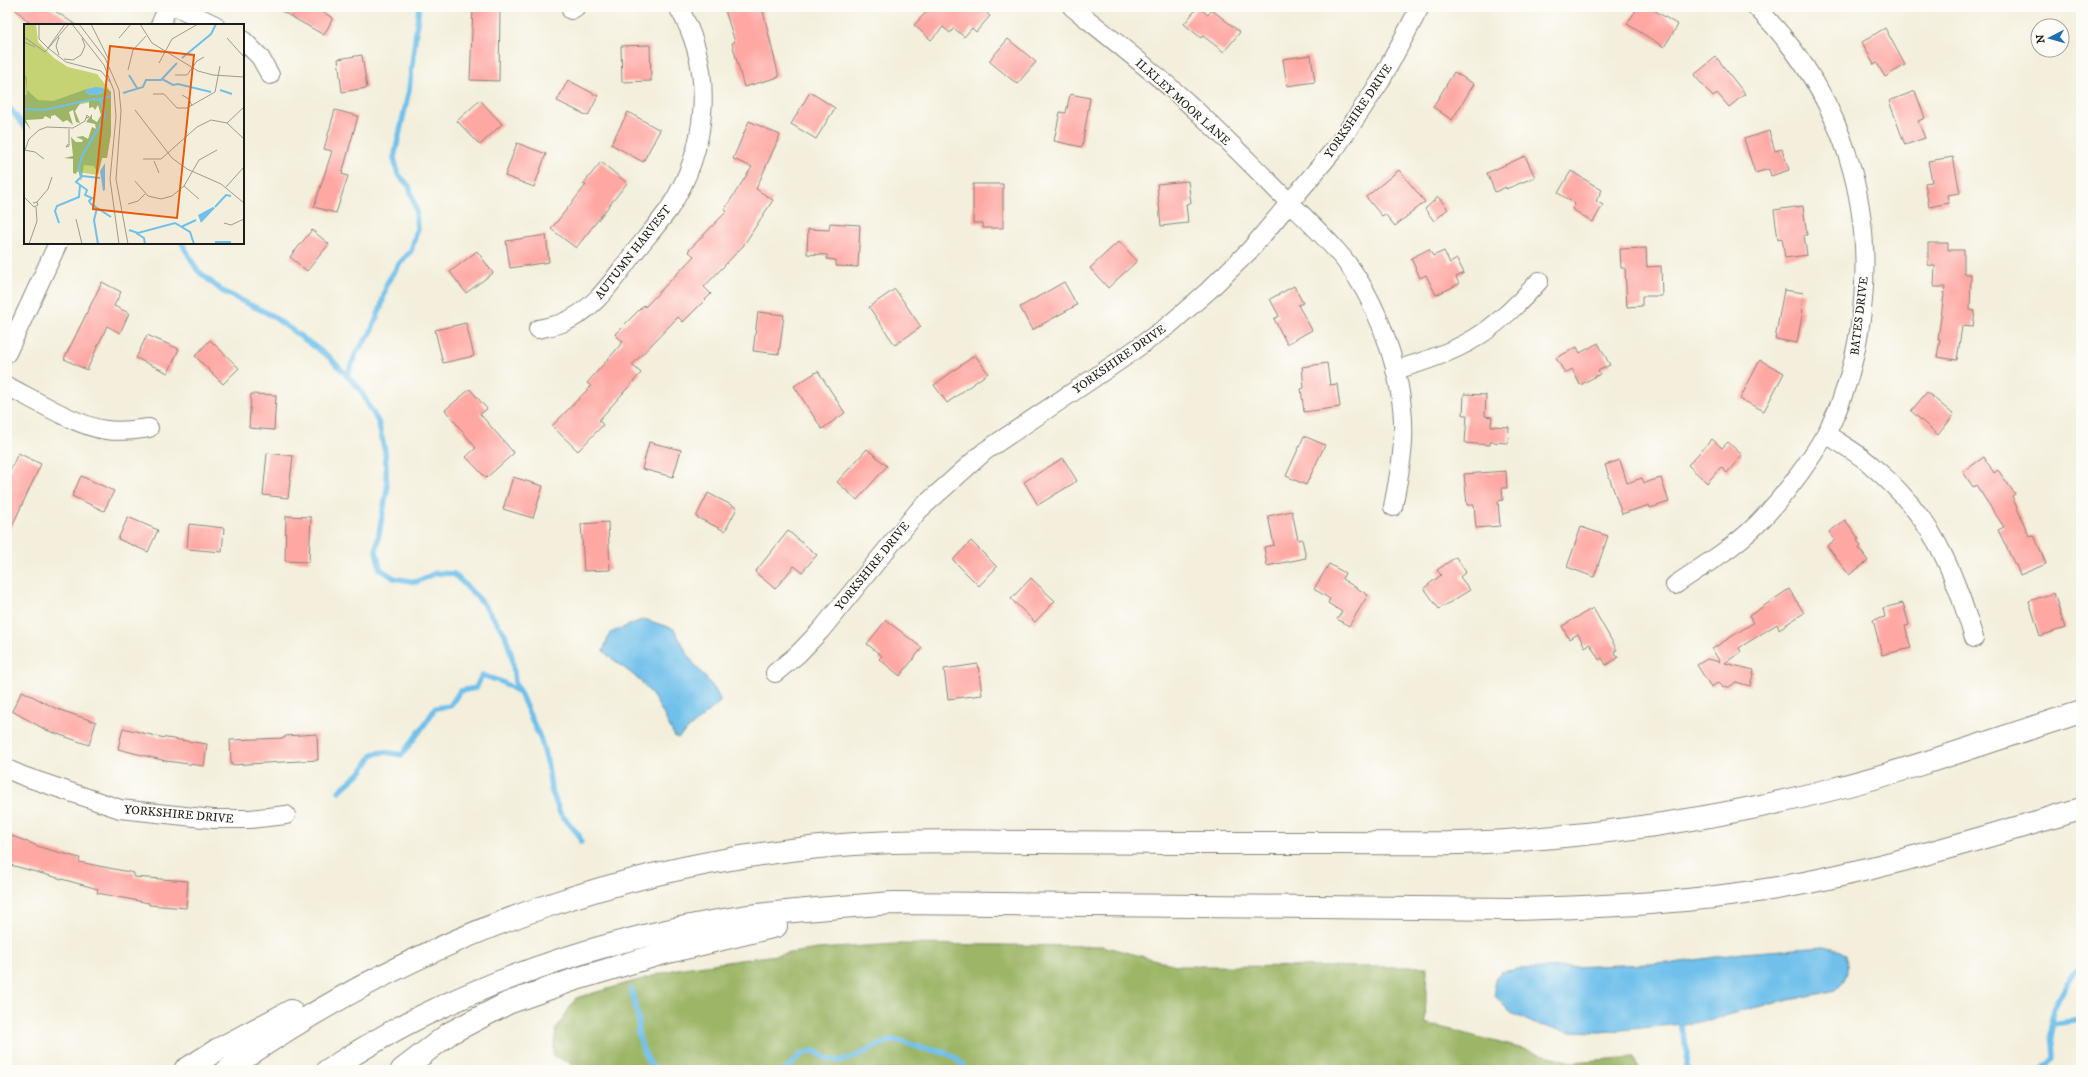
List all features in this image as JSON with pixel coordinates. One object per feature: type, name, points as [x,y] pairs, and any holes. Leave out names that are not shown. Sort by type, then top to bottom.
[{"type":"highway","points":[[227,1070],[274,1037],[329,1003],[392,970],[477,931],[551,904],[639,877],[729,859],[805,849],[893,842],[1394,843],[1513,841],[1605,833],[1733,811],[1834,789],[1928,762],[2081,712]]},
{"type":"highway","points":[[328,1070],[414,1020],[499,982],[567,958],[655,934],[735,918],[812,908],[894,904],[1515,909],[1608,907],[1681,902],[1777,888],[1854,872],[2081,809]]},
{"type":"highway","points":[[402,1070],[450,1033],[508,1003],[573,980],[660,954],[736,934],[813,918],[895,910],[1109,905]]},
{"type":"highway","points":[[185,1070],[217,1050],[301,1005],[392,970]]},
{"type":"street","points":[[160,24],[168,7]]},
{"type":"street","points":[[177,7],[213,24]]},
{"type":"street","name":"AUTUMN HARVEST","points":[[538,329],[562,323],[580,313],[598,299],[669,208],[688,172],[698,143],[703,112],[702,78],[696,48],[678,7]]},
{"type":"street","name":"ILKLEY MOOR LANE","points":[[1072,7],[1179,95],[1221,134],[1337,250],[1357,278],[1384,335],[1395,370],[1401,404],[1403,440],[1401,469],[1393,507]]},
{"type":"street","name":"YORKSHIRE DRIVE","points":[[775,673],[798,654],[821,630],[886,548],[923,507],[985,451],[1120,361],[1169,325],[1208,291],[1250,250],[1337,146],[1380,82],[1420,7]]},
{"type":"street","name":"BATES DRIVE","points":[[1675,585],[1739,540],[1764,518],[1793,483],[1826,434],[1845,389],[1855,355],[1861,317],[1865,274],[1864,239],[1858,188],[1841,135],[1822,96],[1799,57],[1772,23],[1756,7]]},
{"type":"street","points":[[244,41],[260,57],[270,75]]},
{"type":"street","points":[[7,353],[58,244]]},
{"type":"street","points":[[1395,370],[1434,359],[1467,344],[1495,325],[1514,309],[1539,281]]},
{"type":"street","points":[[7,386],[86,425],[105,430],[125,431],[150,428]]},
{"type":"street","points":[[1826,434],[1870,464],[1897,488],[1921,515],[1941,547],[1960,591],[1974,638]]},
{"type":"street","name":"YORKSHIRE DRIVE","points":[[7,769],[38,782],[120,809],[213,819],[250,819],[286,815]]},
{"type":"green space","points":[[896,944],[1102,946],[1180,966],[1427,967],[1425,1023],[1572,1062],[1634,1057],[1638,1070],[577,1070],[571,1063],[553,1056],[556,1029],[576,998],[677,969],[818,949]]},
{"type":"water","points":[[644,619],[674,629],[691,660],[714,688],[721,701],[678,738],[675,737],[660,708],[641,682],[603,651],[610,633]]},
{"type":"water","points":[[1824,947],[1841,951],[1846,955],[1847,974],[1843,982],[1836,990],[1753,1008],[1702,1022],[1601,1032],[1568,1031],[1535,1024],[1511,1013],[1495,996],[1494,985],[1496,977],[1501,972],[1517,969],[1674,963],[1743,953]]},
{"type":"building","points":[[13,7],[49,7],[74,24],[31,24]]},
{"type":"building","points":[[274,7],[314,7],[333,18],[324,35]]},
{"type":"building","points":[[473,7],[500,7],[499,81],[470,80]]},
{"type":"building","points":[[724,7],[762,7],[779,77],[744,87],[732,43],[735,42]]},
{"type":"building","points":[[931,7],[980,7],[990,16],[976,32],[972,28],[964,37],[954,28],[950,33],[943,27],[931,40],[914,25]]},
{"type":"building","points":[[1198,7],[1208,15],[1212,10],[1240,32],[1224,52],[1203,36],[1201,38],[1184,24]]},
{"type":"building","points":[[1638,7],[1649,7],[1678,25],[1664,47],[1627,24]]},
{"type":"building","points":[[1885,28],[1905,65],[1885,77],[1877,63],[1874,65],[1862,42]]},
{"type":"building","points":[[1008,39],[1036,62],[1017,84],[989,61]]},
{"type":"building","points":[[650,45],[651,81],[622,82],[621,46]]},
{"type":"building","points":[[362,55],[367,88],[342,92],[338,59]]},
{"type":"building","points":[[1311,55],[1315,82],[1287,86],[1283,59]]},
{"type":"building","points":[[1716,57],[1745,94],[1729,107],[1717,93],[1713,97],[1694,75]]},
{"type":"building","points":[[1454,72],[1474,84],[1452,120],[1433,107]]},
{"type":"building","points":[[568,80],[598,96],[588,116],[557,101]]},
{"type":"building","points":[[1915,91],[1925,118],[1918,121],[1925,138],[1905,145],[1889,101]]},
{"type":"building","points":[[810,92],[835,108],[816,139],[791,124]]},
{"type":"building","points":[[1070,94],[1090,98],[1082,147],[1054,141],[1060,112],[1066,113]]},
{"type":"building","points":[[480,100],[502,124],[480,145],[457,121]]},
{"type":"building","points":[[335,110],[358,116],[342,174],[348,176],[336,213],[314,207],[332,151],[324,149]]},
{"type":"building","points":[[628,112],[660,130],[643,162],[611,144]]},
{"type":"building","points":[[749,121],[780,135],[756,189],[773,200],[743,246],[704,287],[711,294],[683,322],[678,317],[632,365],[641,373],[599,420],[603,425],[578,451],[552,426],[591,386],[587,383],[623,342],[615,334],[644,305],[645,307],[694,256],[688,251],[727,211],[724,210],[752,167],[733,159]]},
{"type":"building","points":[[1769,131],[1775,151],[1782,149],[1789,170],[1771,176],[1769,169],[1755,173],[1744,139]]},
{"type":"building","points":[[517,143],[546,154],[534,187],[505,176]]},
{"type":"building","points":[[1525,156],[1535,177],[1495,192],[1487,173]]},
{"type":"building","points":[[1953,157],[1960,193],[1947,195],[1949,203],[1929,207],[1925,183],[1932,182],[1928,161]]},
{"type":"building","points":[[601,162],[627,183],[576,248],[551,229],[586,185],[583,184]]},
{"type":"building","points":[[1399,170],[1425,202],[1395,226],[1385,214],[1382,216],[1366,197]]},
{"type":"building","points":[[1571,171],[1602,190],[1596,201],[1603,205],[1593,222],[1572,209],[1575,204],[1558,193]]},
{"type":"building","points":[[1188,181],[1191,203],[1186,204],[1188,223],[1161,226],[1157,184]]},
{"type":"building","points":[[973,184],[1003,184],[1003,228],[983,228],[983,223],[973,223]]},
{"type":"building","points":[[1438,197],[1448,209],[1434,221],[1425,209]]},
{"type":"building","points":[[1803,206],[1807,235],[1804,235],[1807,255],[1785,258],[1782,238],[1778,239],[1774,210]]},
{"type":"building","points":[[830,223],[860,225],[858,267],[836,266],[836,260],[827,259],[827,255],[807,254],[808,229],[829,230]]},
{"type":"building","points":[[312,230],[329,244],[307,271],[290,257]]},
{"type":"building","points":[[546,235],[549,262],[510,268],[506,241]]},
{"type":"building","points":[[1119,241],[1137,261],[1108,288],[1090,268]]},
{"type":"building","points":[[1928,243],[1948,243],[1948,250],[1964,250],[1964,274],[1971,274],[1970,310],[1975,311],[1973,327],[1962,326],[1957,360],[1937,357],[1945,287],[1934,287],[1935,266],[1928,265]]},
{"type":"building","points":[[1646,248],[1647,267],[1661,266],[1662,296],[1642,296],[1642,306],[1627,307],[1625,268],[1621,268],[1620,249]]},
{"type":"building","points":[[1429,249],[1433,256],[1444,251],[1450,263],[1457,259],[1464,273],[1456,277],[1459,284],[1436,295],[1426,275],[1420,278],[1411,258]]},
{"type":"building","points":[[477,251],[493,273],[466,293],[450,272]]},
{"type":"building","points":[[102,282],[121,292],[114,306],[129,313],[120,333],[107,326],[87,370],[64,359]]},
{"type":"building","points":[[1064,282],[1077,305],[1032,330],[1020,307]]},
{"type":"building","points":[[1294,286],[1303,303],[1298,305],[1312,330],[1287,344],[1274,319],[1279,316],[1270,299]]},
{"type":"building","points":[[895,289],[921,327],[895,345],[869,307]]},
{"type":"building","points":[[1784,290],[1804,293],[1801,310],[1803,310],[1797,343],[1775,339]]},
{"type":"building","points":[[758,312],[784,315],[779,354],[753,351]]},
{"type":"building","points":[[466,323],[474,356],[443,363],[435,330]]},
{"type":"building","points":[[147,335],[179,349],[168,373],[136,358]]},
{"type":"building","points":[[210,340],[239,368],[223,384],[195,356]]},
{"type":"building","points":[[1598,343],[1610,365],[1598,371],[1600,374],[1580,385],[1572,369],[1565,373],[1556,358],[1577,347],[1580,353]]},
{"type":"building","points":[[975,355],[988,373],[947,403],[934,385]]},
{"type":"building","points":[[1760,360],[1784,373],[1764,411],[1740,399]]},
{"type":"building","points":[[1327,363],[1330,385],[1337,384],[1340,407],[1304,412],[1301,389],[1304,388],[1302,367]]},
{"type":"building","points":[[818,371],[845,413],[822,429],[794,386]]},
{"type":"building","points":[[470,389],[487,409],[480,414],[514,453],[486,478],[466,457],[476,448],[445,410]]},
{"type":"building","points":[[1927,392],[1954,415],[1938,435],[1911,411]]},
{"type":"building","points":[[251,394],[276,395],[274,430],[249,428]]},
{"type":"building","points":[[1464,394],[1486,395],[1485,416],[1492,417],[1491,426],[1509,427],[1508,443],[1490,442],[1490,445],[1465,443],[1467,415],[1463,415]]},
{"type":"building","points":[[1304,436],[1325,445],[1306,485],[1286,476]]},
{"type":"building","points":[[1712,439],[1722,448],[1728,442],[1742,455],[1727,473],[1721,467],[1707,483],[1688,465]]},
{"type":"building","points":[[649,442],[681,450],[673,477],[642,469]]},
{"type":"building","points":[[867,449],[887,466],[857,500],[837,482]]},
{"type":"building","points":[[18,453],[41,464],[7,537],[7,478]]},
{"type":"building","points":[[267,453],[293,456],[288,498],[263,495]]},
{"type":"building","points":[[1984,457],[1994,473],[1998,470],[2015,494],[2012,496],[2029,536],[2034,535],[2046,564],[2020,575],[1998,530],[2004,527],[1976,485],[1973,487],[1963,472]]},
{"type":"building","points":[[1063,458],[1077,481],[1038,505],[1024,482]]},
{"type":"building","points":[[1620,460],[1627,483],[1642,478],[1644,483],[1661,478],[1669,502],[1650,508],[1649,505],[1622,514],[1605,465]]},
{"type":"building","points":[[1506,471],[1507,488],[1502,488],[1503,500],[1498,501],[1500,526],[1476,528],[1474,505],[1467,505],[1464,474]]},
{"type":"building","points":[[81,476],[114,491],[104,511],[72,496]]},
{"type":"building","points":[[513,477],[543,486],[533,518],[503,509]]},
{"type":"building","points":[[708,493],[737,508],[725,531],[696,517]]},
{"type":"building","points":[[1292,511],[1298,540],[1302,539],[1306,558],[1267,566],[1264,547],[1274,545],[1268,516]]},
{"type":"building","points":[[286,516],[311,517],[309,562],[285,561]]},
{"type":"building","points":[[128,517],[158,530],[148,552],[118,539]]},
{"type":"building","points":[[1845,520],[1859,539],[1857,540],[1861,546],[1859,548],[1868,561],[1849,575],[1827,546],[1835,540],[1829,532]]},
{"type":"building","points":[[608,522],[610,570],[584,571],[581,524]]},
{"type":"building","points":[[189,524],[224,528],[222,552],[187,549]]},
{"type":"building","points":[[1581,527],[1608,536],[1594,577],[1567,567]]},
{"type":"building","points":[[788,531],[817,555],[802,572],[794,566],[775,589],[755,572]]},
{"type":"building","points":[[971,541],[997,567],[979,586],[953,560]]},
{"type":"building","points":[[1456,557],[1466,572],[1460,577],[1470,590],[1439,609],[1424,588],[1441,575],[1437,570]]},
{"type":"building","points":[[1329,564],[1345,573],[1342,579],[1368,595],[1349,626],[1337,619],[1342,612],[1328,603],[1330,599],[1314,589]]},
{"type":"building","points":[[1031,578],[1055,601],[1035,622],[1011,599]]},
{"type":"building","points":[[1789,589],[1804,613],[1779,629],[1777,624],[1739,648],[1741,652],[1725,663],[1754,670],[1750,686],[1736,682],[1728,688],[1726,686],[1723,688],[1719,682],[1711,687],[1697,665],[1707,659],[1720,662],[1712,649],[1753,623],[1749,616]]},
{"type":"building","points":[[2054,593],[2065,628],[2040,636],[2029,601]]},
{"type":"building","points":[[1903,603],[1909,625],[1905,626],[1911,648],[1882,655],[1873,620],[1885,617],[1883,608]]},
{"type":"building","points":[[1593,608],[1617,650],[1614,651],[1618,658],[1606,665],[1602,658],[1599,660],[1590,644],[1585,647],[1578,634],[1569,639],[1562,626]]},
{"type":"building","points":[[886,620],[922,648],[900,676],[879,659],[882,656],[867,644]]},
{"type":"building","points":[[978,664],[982,695],[948,699],[944,669]]},
{"type":"building","points":[[22,691],[57,709],[96,722],[89,745],[46,730],[12,711]]},
{"type":"building","points":[[123,728],[160,737],[207,744],[204,766],[166,761],[118,749]]},
{"type":"building","points":[[317,734],[318,760],[231,765],[230,740],[285,738],[285,736]]},
{"type":"building","points":[[7,834],[43,848],[80,858],[79,862],[134,873],[134,877],[188,881],[186,908],[149,905],[149,903],[97,893],[98,889],[7,864]]},
{"type":"waterway","points":[[347,376],[356,353],[370,334],[381,307],[387,283],[399,264],[411,251],[417,230],[416,209],[409,186],[398,174],[394,158],[409,90],[419,7]]},
{"type":"waterway","points":[[7,105],[24,126]]},
{"type":"waterway","points":[[183,244],[197,270],[222,291],[271,315],[329,357],[359,388],[378,422],[385,451],[387,490],[376,550],[380,569],[394,578],[416,582],[436,573],[454,574],[481,601],[505,634],[512,657],[515,682],[541,740],[548,765],[551,789],[560,813],[579,835],[581,842]]},
{"type":"waterway","points":[[339,791],[362,771],[373,754],[384,752],[402,755],[424,726],[435,708],[450,706],[460,691],[476,688],[482,675],[502,682],[519,692]]},
{"type":"waterway","points":[[2042,1070],[2053,1058],[2051,1028],[2052,1016],[2062,992],[2081,963]]},
{"type":"waterway","points":[[631,989],[639,1021],[638,1034],[644,1053],[654,1070]]},
{"type":"waterway","points":[[2051,1024],[2081,1020]]},
{"type":"waterway","points":[[1680,1024],[1688,1054],[1686,1070]]},
{"type":"waterway","points":[[786,1070],[801,1054],[815,1051],[821,1056],[835,1061],[843,1060],[886,1042],[895,1040],[951,1055],[956,1058],[966,1070]]}]
